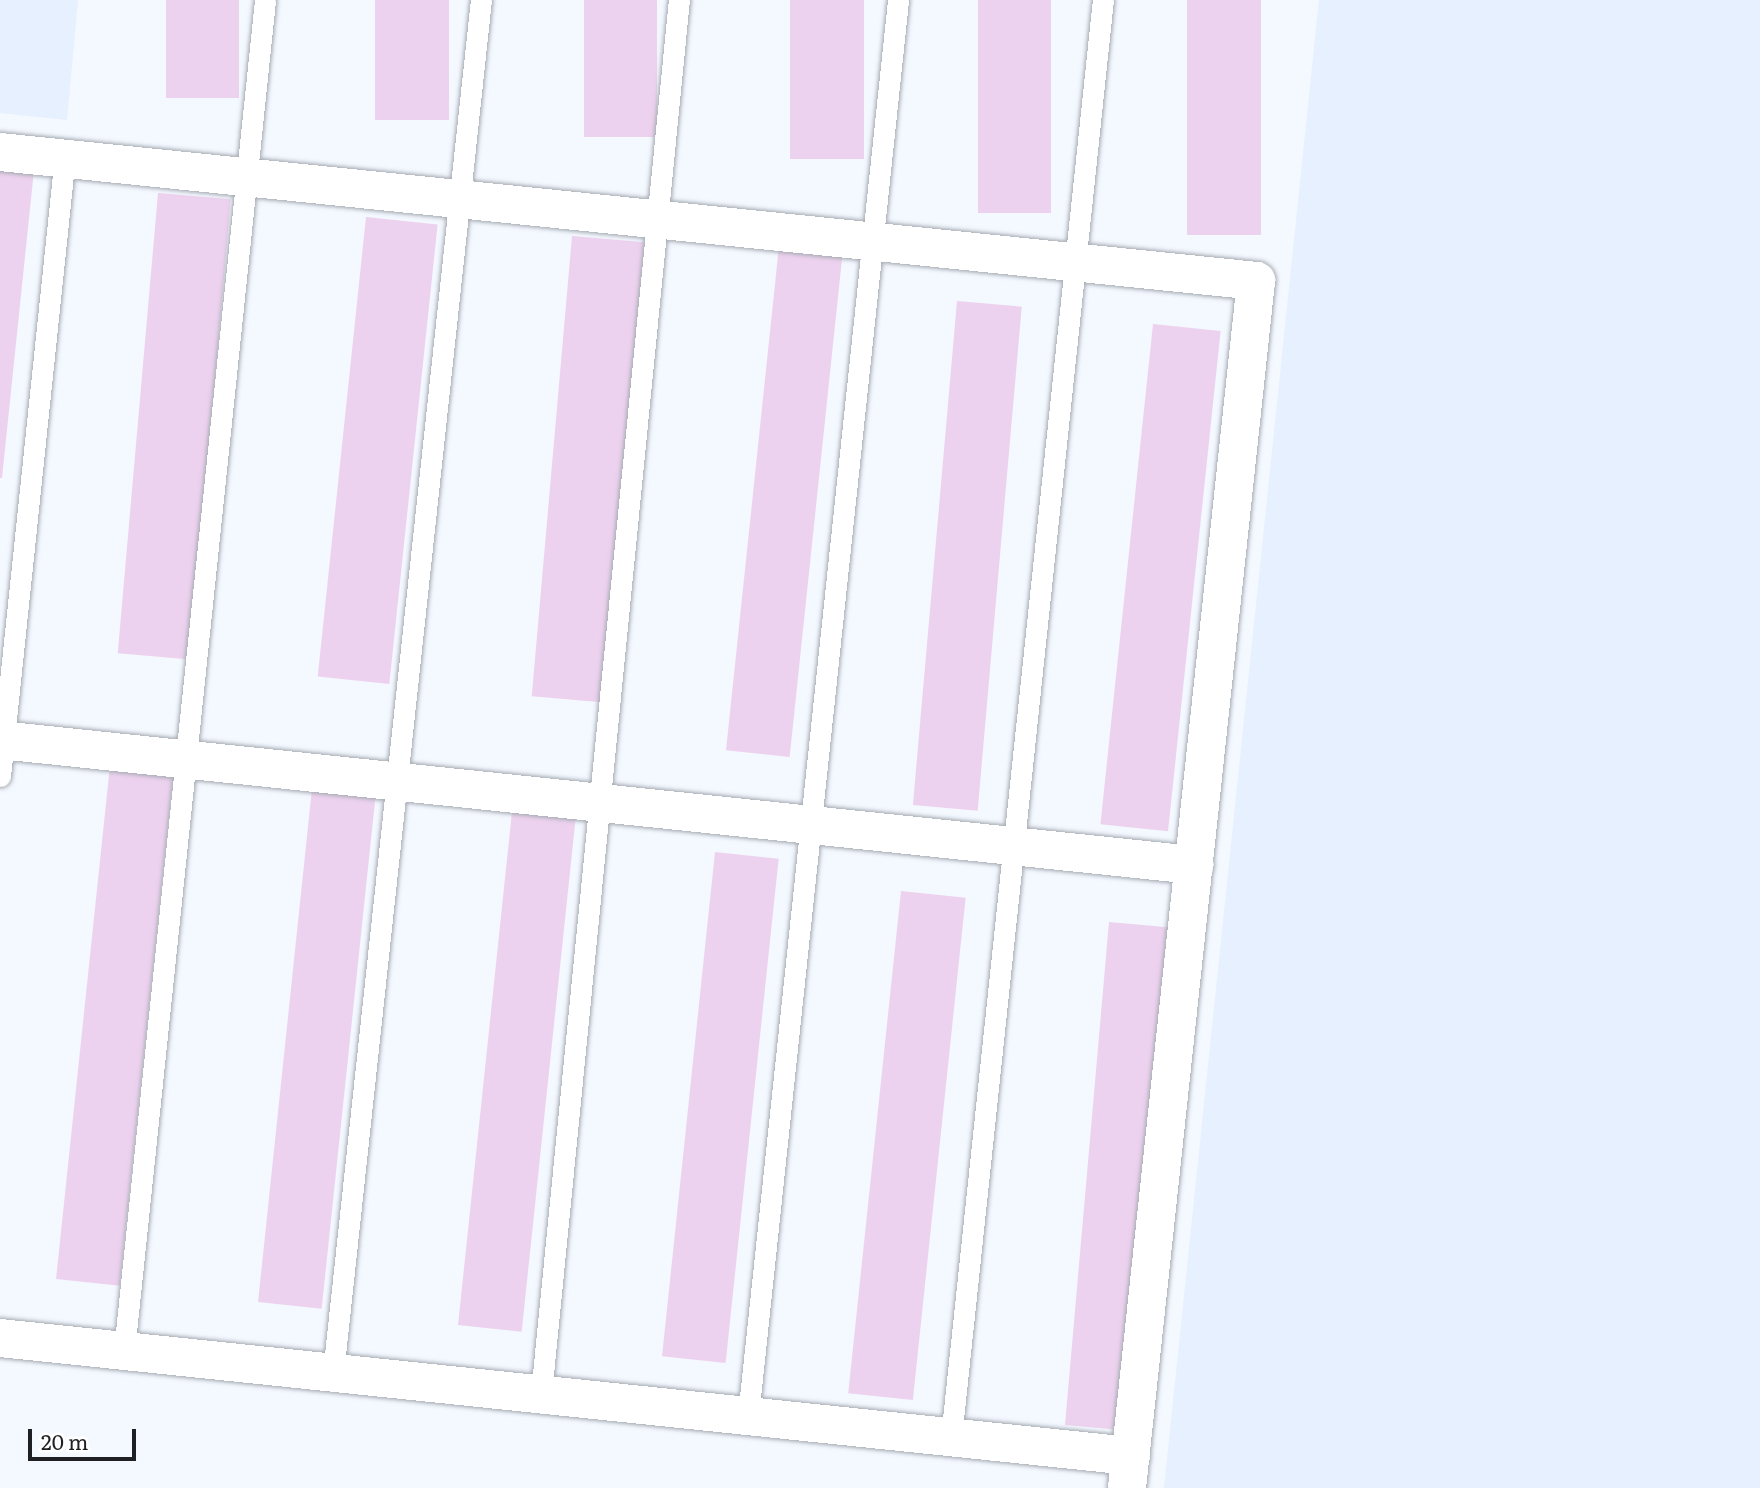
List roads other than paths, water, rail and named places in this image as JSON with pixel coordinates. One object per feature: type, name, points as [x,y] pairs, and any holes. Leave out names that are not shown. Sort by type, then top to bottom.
[{"type":"street","points":[[0,152],[65,155],[1256,281],[1129,1472],[951,1437],[0,1338]]},
{"type":"street","points":[[1,752],[186,759],[1194,865]]},
{"type":"lane","points":[[124,1351],[265,0]]},
{"type":"lane","points":[[334,1373],[481,0]]},
{"type":"lane","points":[[541,1394],[679,0]]},
{"type":"lane","points":[[748,1416],[898,0]]},
{"type":"lane","points":[[951,1437],[1102,0]]},
{"type":"lane","points":[[1,752],[65,155]]}]
